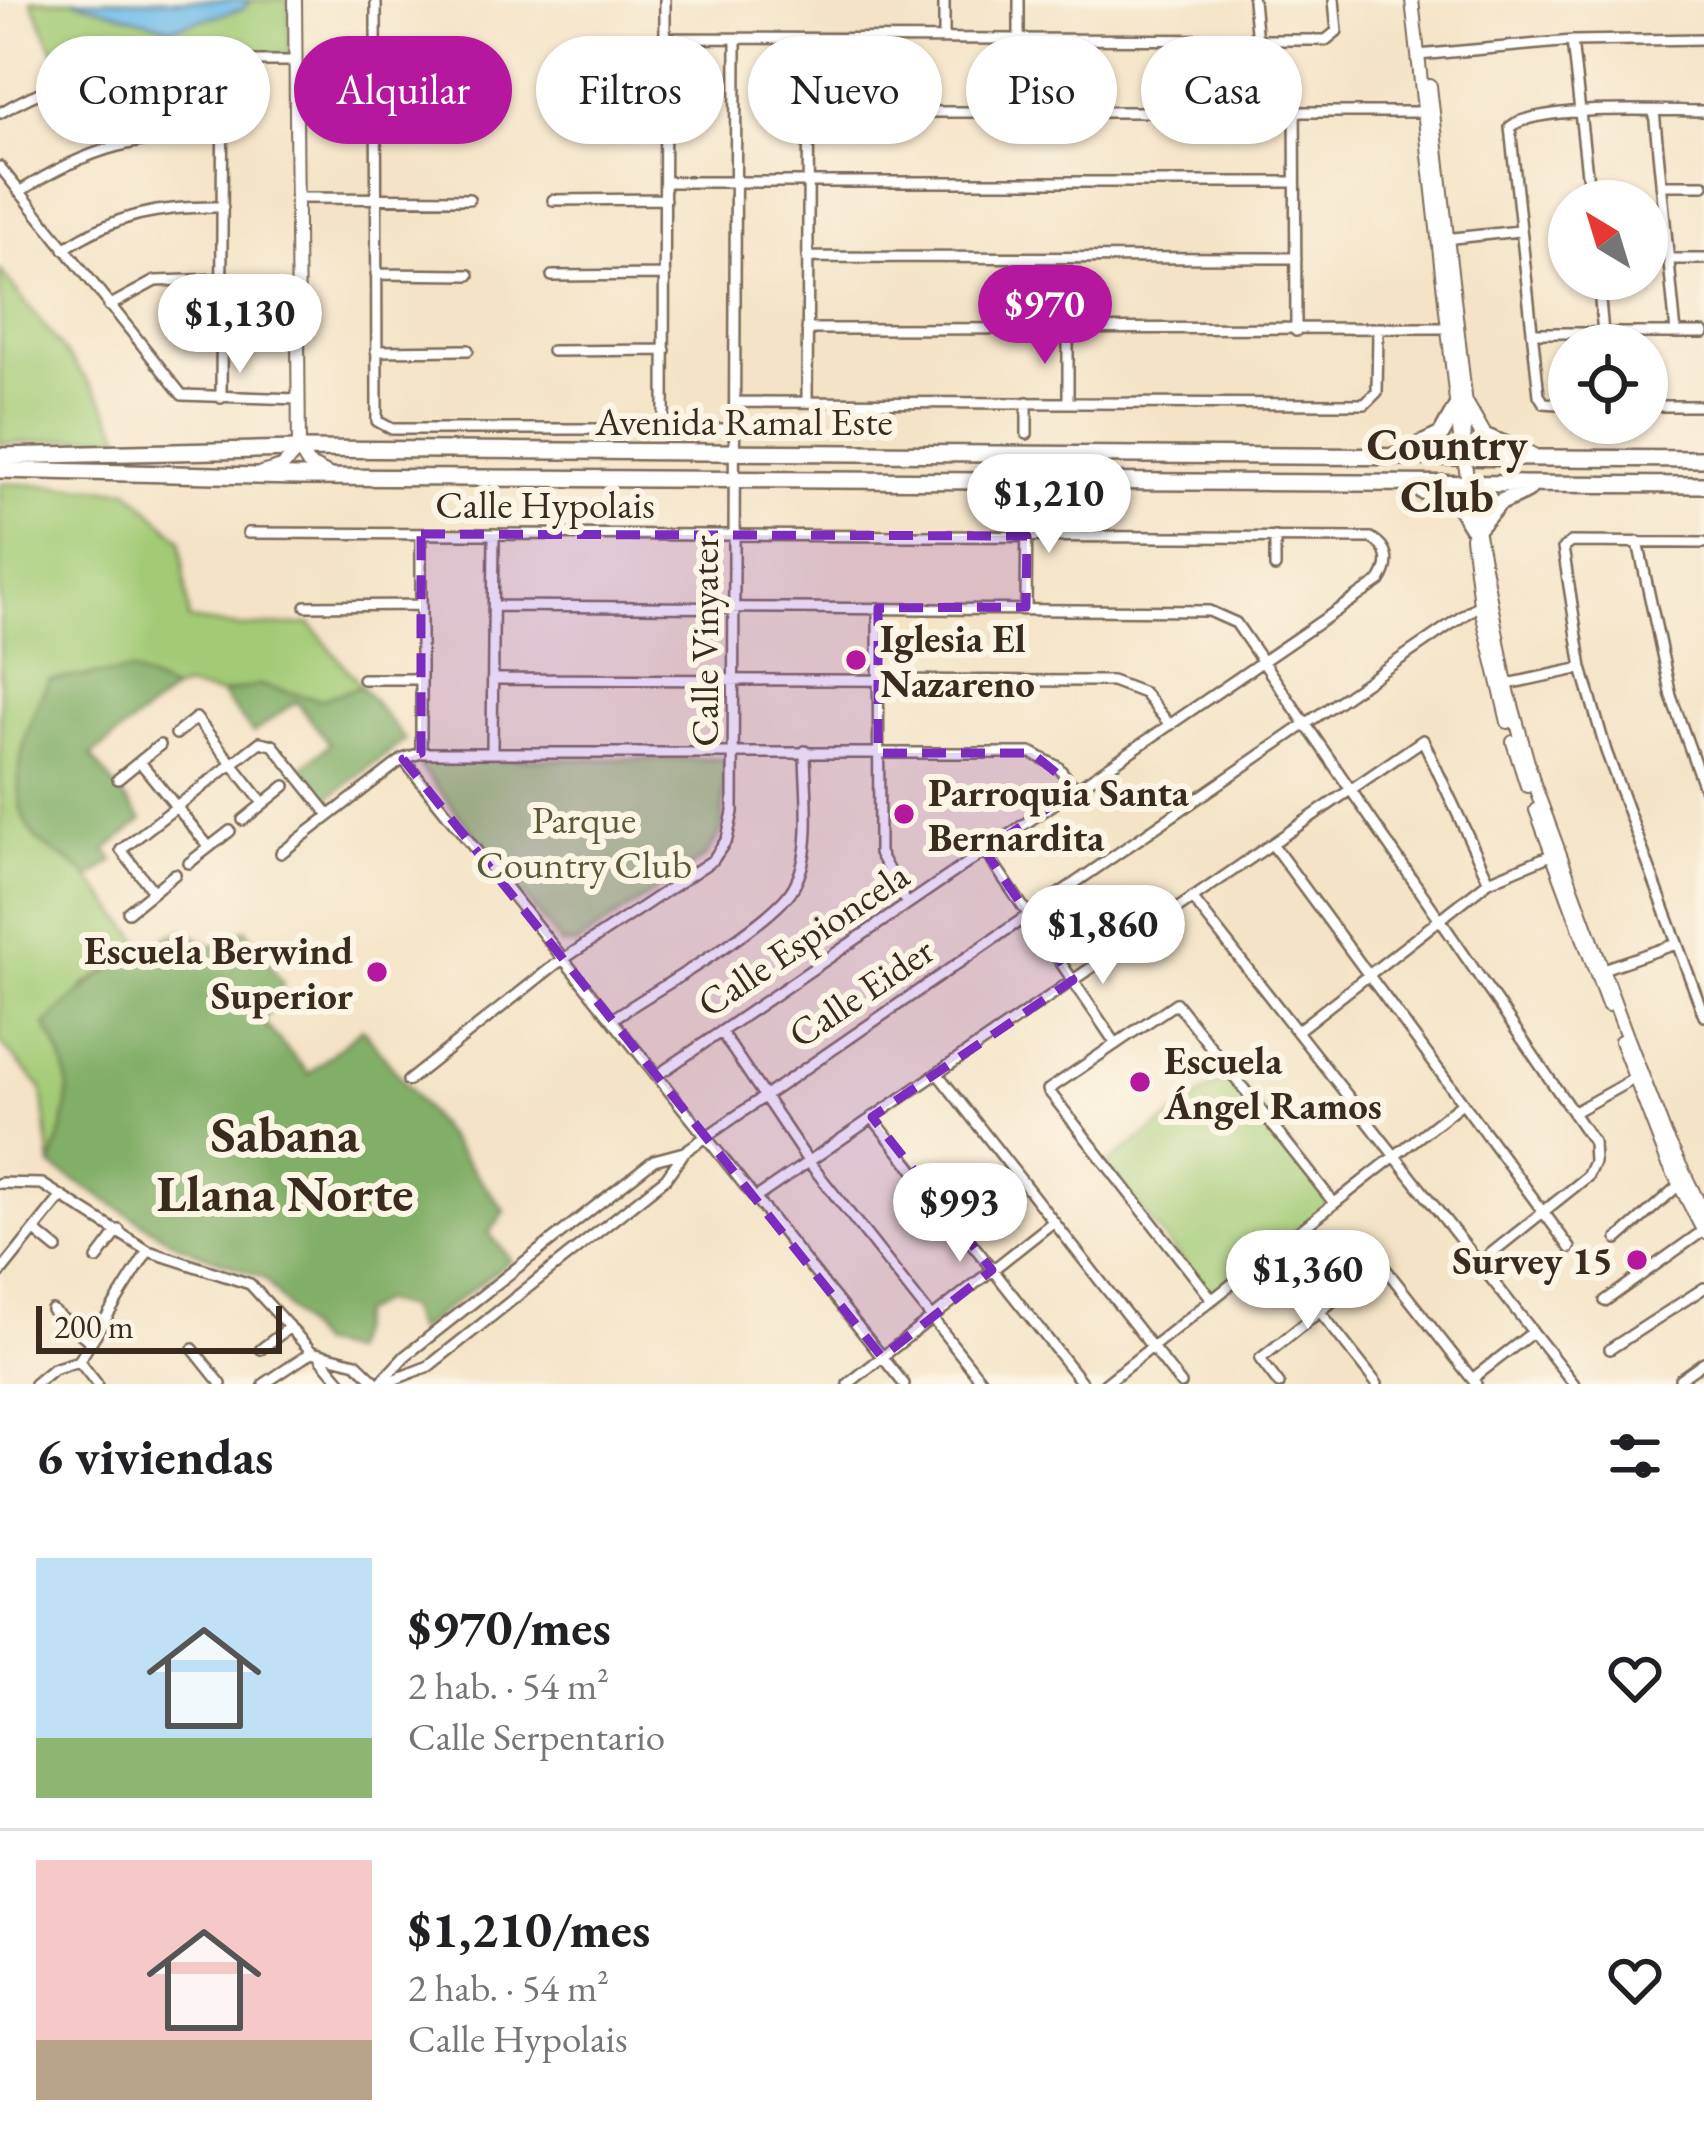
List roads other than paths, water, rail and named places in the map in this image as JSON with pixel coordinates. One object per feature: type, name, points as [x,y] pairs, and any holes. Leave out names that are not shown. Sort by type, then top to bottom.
[{"type":"main road","points":[[1392,458],[1441,435],[1461,406],[1484,436],[1537,458]]},
{"type":"main road","name":"Avenida Ramal Este","points":[[0,456],[298,448],[1392,458],[1464,453],[1704,459]]},
{"type":"main road","name":"Avenida Ramal Este","points":[[0,470],[339,477],[1704,485]]},
{"type":"main road","points":[[1384,483],[1450,498],[1475,525],[1503,500],[1547,484]]},
{"type":"street","points":[[295,0],[296,36]]},
{"type":"street","points":[[376,0],[377,36]]},
{"type":"street","points":[[665,0],[665,36]]},
{"type":"street","points":[[944,0],[944,39],[966,39]]},
{"type":"street","points":[[1019,0],[1019,36]]},
{"type":"street","points":[[1253,0],[1256,36]]},
{"type":"street","points":[[1302,40],[1334,38],[1334,0]]},
{"type":"street","points":[[1416,0],[1484,602],[1502,685],[1551,855],[1599,970]]},
{"type":"street","points":[[1422,55],[1572,41],[1704,39]]},
{"type":"street","name":"Calle Vinyater","points":[[408,1081],[567,960],[713,860],[727,839],[733,812],[734,752],[736,40]]},
{"type":"street","points":[[724,41],[748,40]]},
{"type":"street","points":[[1572,41],[1588,180]]},
{"type":"street","points":[[0,113],[36,94]]},
{"type":"street","points":[[1654,111],[1661,180]]},
{"type":"street","points":[[1548,404],[1539,395],[1510,127],[1580,112],[1704,111]]},
{"type":"street","points":[[942,112],[1141,112]]},
{"type":"street","points":[[1302,112],[1428,112]]},
{"type":"street","points":[[20,192],[112,144]]},
{"type":"street","points":[[221,398],[223,144]]},
{"type":"street","points":[[297,144],[298,448],[308,464],[339,477]]},
{"type":"street","points":[[377,144],[377,421],[392,429],[734,429]]},
{"type":"street","points":[[664,428],[665,144]]},
{"type":"street","points":[[807,401],[808,144]]},
{"type":"street","points":[[1295,144],[1297,331]]},
{"type":"street","points":[[0,167],[182,395],[297,399]]},
{"type":"street","points":[[665,182],[1295,182]]},
{"type":"street","points":[[1668,185],[1704,185]]},
{"type":"street","points":[[298,198],[469,199]]},
{"type":"street","points":[[553,200],[665,199]]},
{"type":"street","points":[[64,249],[96,227],[137,211],[223,207]]},
{"type":"street","points":[[1443,239],[1520,231]]},
{"type":"street","points":[[1668,250],[1676,333]]},
{"type":"street","points":[[807,257],[1296,258]]},
{"type":"street","points":[[1669,259],[1704,260]]},
{"type":"street","points":[[376,274],[469,275]]},
{"type":"street","points":[[552,276],[665,275]]},
{"type":"street","points":[[109,306],[155,281],[221,279]]},
{"type":"street","points":[[807,329],[1378,332],[1454,328]]},
{"type":"street","points":[[1068,331],[1068,402]]},
{"type":"street","points":[[735,402],[1365,404],[1376,396],[1378,332]]},
{"type":"street","points":[[1532,333],[1548,333]]},
{"type":"street","points":[[1668,333],[1704,333]]},
{"type":"street","points":[[376,351],[468,350]]},
{"type":"street","points":[[552,351],[664,350]]},
{"type":"street","points":[[1027,434],[1028,403]]},
{"type":"street","points":[[1668,406],[1704,406]]},
{"type":"street","points":[[242,475],[282,467],[298,448]]},
{"type":"street","points":[[1027,505],[1027,607]]},
{"type":"street","name":"Calle Hypolais","points":[[248,533],[1371,538],[1385,550],[1388,562]]},
{"type":"street","points":[[421,534],[421,753]]},
{"type":"street","points":[[493,750],[494,534]]},
{"type":"street","points":[[1275,537],[1276,567]]},
{"type":"street","points":[[1704,542],[1582,542],[1562,548],[1582,668],[1704,1016]]},
{"type":"street","points":[[1638,542],[1671,696],[1704,788]]},
{"type":"street","name":"Calle Espioncela","points":[[659,1074],[1380,581],[1388,562]]},
{"type":"street","name":"Calle Eider","points":[[379,1384],[429,1366],[666,1178],[684,1152],[708,1134],[1484,602]]},
{"type":"street","points":[[306,606],[421,605]]},
{"type":"street","points":[[495,606],[1209,610],[1236,623],[1593,1142],[1594,1162],[1587,1177],[1479,1263]]},
{"type":"street","points":[[878,608],[879,853],[907,904]]},
{"type":"street","points":[[1502,685],[1582,668]]},
{"type":"street","points":[[363,679],[420,679]]},
{"type":"street","points":[[494,679],[1112,681],[1144,693],[1170,724]]},
{"type":"street","points":[[1502,685],[1638,1076],[1679,1185],[1704,1232],[1606,1301]]},
{"type":"street","points":[[176,734],[196,718],[263,803]]},
{"type":"street","points":[[757,1197],[1423,740],[1489,881]]},
{"type":"street","points":[[153,891],[121,850],[231,762],[268,742],[329,815]]},
{"type":"street","points":[[118,778],[160,745]]},
{"type":"street","points":[[614,1018],[770,912],[793,889],[805,853],[805,751]]},
{"type":"street","points":[[281,853],[403,759],[421,753],[1032,754],[1058,767],[1076,789]]},
{"type":"street","points":[[403,759],[904,1384]]},
{"type":"street","points":[[140,762],[209,847]]},
{"type":"street","points":[[243,820],[285,786]]},
{"type":"street","points":[[189,863],[230,831]]},
{"type":"street","points":[[1272,844],[1570,1248]]},
{"type":"street","points":[[985,851],[1116,1044]]},
{"type":"street","points":[[1297,1031],[1489,881],[1551,855]]},
{"type":"street","points":[[128,911],[175,874]]},
{"type":"street","points":[[1192,898],[1574,1384]]},
{"type":"street","points":[[1599,970],[1676,944]]},
{"type":"street","points":[[1212,1299],[1048,1090],[1176,1003],[1334,1203]]},
{"type":"street","points":[[721,1033],[808,1161],[984,1384]]},
{"type":"street","points":[[937,1073],[1181,1384]]},
{"type":"street","points":[[1574,1112],[1638,1076]]},
{"type":"street","points":[[1638,1076],[1704,1214]]},
{"type":"street","points":[[1105,1384],[1462,1103]]},
{"type":"street","points":[[872,1117],[1083,1384]]},
{"type":"street","name":"Calle Eider","points":[[379,1384],[405,1355],[654,1160],[684,1152]]},
{"type":"street","points":[[0,1183],[42,1184],[148,1250],[250,1284],[343,1384]]},
{"type":"street","points":[[1618,1238],[1679,1185]]},
{"type":"street","points":[[0,1273],[62,1196]]},
{"type":"street","points":[[848,1384],[1053,1222]]},
{"type":"street","points":[[35,1231],[57,1249]]},
{"type":"street","points":[[97,1259],[119,1231]]},
{"type":"street","points":[[35,1384],[52,1369],[79,1361],[148,1250]]},
{"type":"street","points":[[1273,1252],[1377,1384]]},
{"type":"street","points":[[1279,1384],[1260,1359],[1381,1263],[1474,1382],[1533,1332]]},
{"type":"street","points":[[1610,1349],[1704,1288]]},
{"type":"street","points":[[116,1301],[127,1310]]},
{"type":"street","points":[[52,1310],[91,1342]]},
{"type":"street","points":[[261,1349],[290,1327]]},
{"type":"street","points":[[193,1349],[220,1384]]},
{"type":"street","points":[[264,1384],[316,1355],[356,1363],[379,1384]]},
{"type":"street","points":[[79,1361],[97,1384]]},
{"type":"street","points":[[1680,1379],[1704,1362]]},
{"type":"water","points":[[72,0],[251,0],[243,9],[170,28]]},
{"type":"place","name":"Iglesia El Nazareno","points":[[856,660]]},
{"type":"place","name":"Parroquia Santa Bernardita","points":[[904,814]]},
{"type":"place","name":"Escuela Berwind Superior","points":[[377,972]]},
{"type":"place","name":"Escuela Ángel Ramos","points":[[1140,1082]]},
{"type":"place","name":"Survey 15","points":[[1637,1260]]},
{"type":"district","name":"Country Club","points":[[1447,470]]},
{"type":"district","name":"Sabana Llana Norte","points":[[285,1163]]},
{"type":"park label","name":"Parque Country Club","points":[[584,842]]}]
